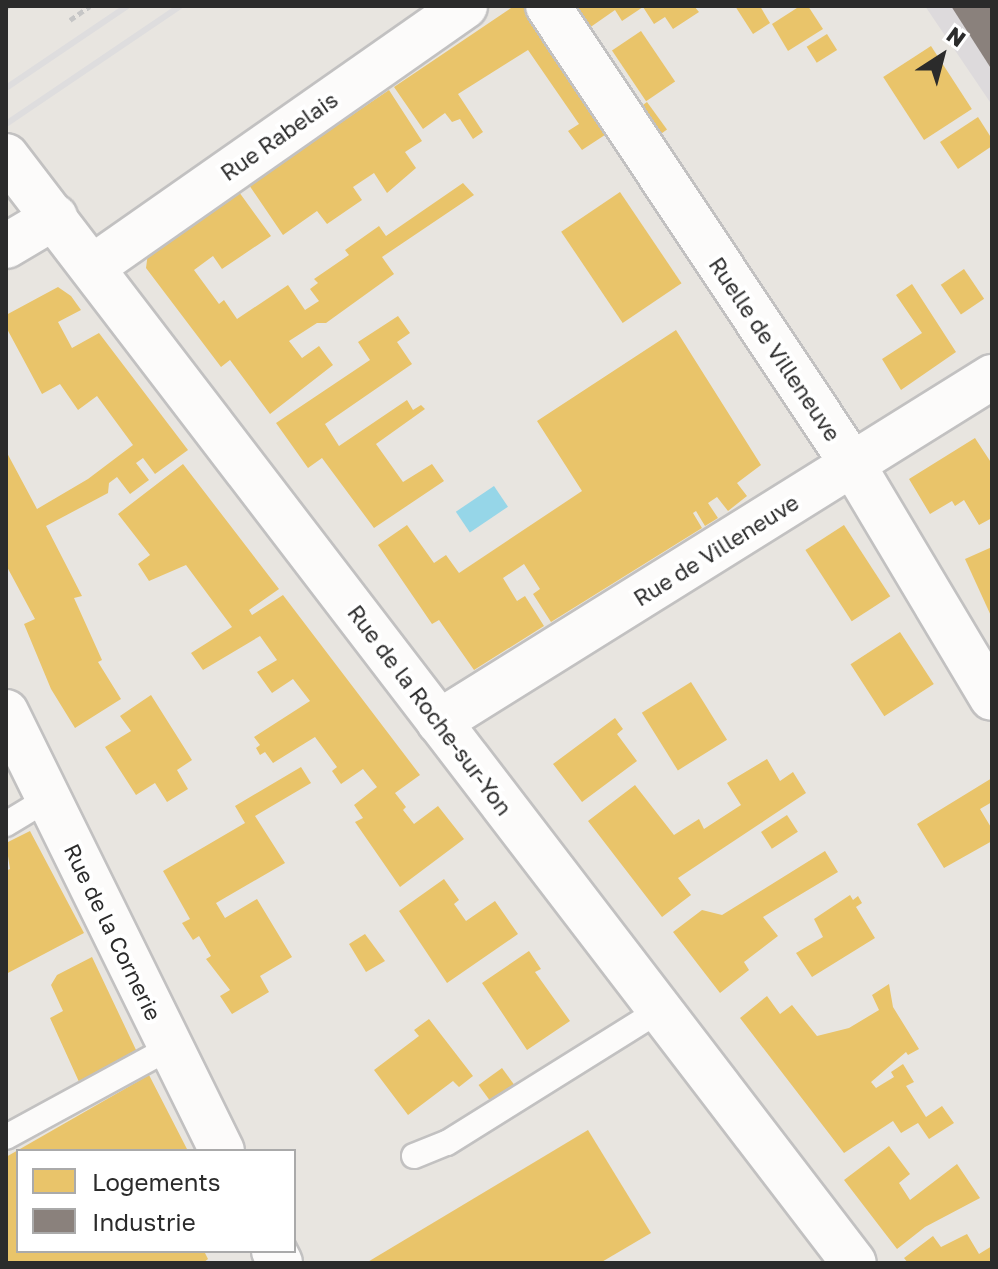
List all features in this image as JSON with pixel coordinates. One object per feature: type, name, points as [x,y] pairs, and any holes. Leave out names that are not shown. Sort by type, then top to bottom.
[{"type":"street","name":"Rue Rabelais","points":[[94,266],[465,6]]},
{"type":"street","name":"Ruelle de Villeneuve","points":[[548,6],[853,465],[992,698]]},
{"type":"street","name":"Rue de la Roche-sur-Yon","points":[[6,156],[94,266],[854,1263]]},
{"type":"street","points":[[6,246],[55,217]]},
{"type":"street","name":"Rue de Villeneuve","points":[[439,722],[992,377]]},
{"type":"street","name":"Rue de la Cornerie","points":[[6,712],[221,1149]]},
{"type":"lane","points":[[6,824],[49,798]]},
{"type":"lane","points":[[414,1156],[447,1143],[660,1010]]},
{"type":"lane","points":[[6,1137],[169,1048]]},
{"type":"path","points":[[70,20],[90,6]]},
{"type":"shaded area","points":[[925,6],[992,6],[992,105]]},
{"type":"water","points":[[494,486],[508,507],[470,532],[456,512]]},
{"type":"building: Logements","points":[[514,6],[530,6],[614,129],[582,150],[568,131],[579,124],[528,50],[458,94],[483,132],[473,139],[460,119],[452,122],[445,113],[423,129],[394,87]]},
{"type":"building: Logements","points":[[564,6],[694,6],[699,12],[673,29],[665,17],[654,24],[643,7],[622,21],[615,10],[582,33]]},
{"type":"building: Logements","points":[[735,6],[760,6],[770,23],[753,34]]},
{"type":"building: Logements","points":[[800,6],[808,6],[823,29],[788,51],[772,24]]},
{"type":"building: Logements","points":[[641,31],[675,82],[646,101],[612,51]]},
{"type":"building: Logements","points":[[827,34],[837,50],[817,63],[807,47]]},
{"type":"building: Logements","points":[[931,46],[972,109],[924,140],[883,77]]},
{"type":"building: Logements","points":[[389,90],[422,141],[405,152],[416,168],[387,193],[374,173],[353,187],[362,200],[327,224],[317,211],[283,235],[249,185]]},
{"type":"building: Logements","points":[[647,102],[667,130],[653,139],[633,112]]},
{"type":"building: Logements","points":[[978,117],[992,139],[992,146],[958,169],[940,142]]},
{"type":"building: Logements","points":[[463,183],[474,195],[382,257],[394,274],[326,323],[317,323],[289,341],[302,358],[319,346],[333,365],[270,414],[230,360],[221,367],[146,268],[148,253],[239,192],[271,236],[222,269],[213,256],[194,270],[219,304],[224,300],[237,319],[288,285],[305,310],[319,301],[310,289],[318,283],[314,279],[349,255],[345,250],[379,226],[386,236]]},
{"type":"building: Logements","points":[[620,192],[682,283],[623,323],[561,232]]},
{"type":"building: Logements","points":[[964,269],[984,299],[961,315],[941,285]]},
{"type":"building: Logements","points":[[912,284],[956,352],[901,390],[882,359],[922,333],[896,295]]},
{"type":"building: Logements","points":[[58,287],[71,296],[81,310],[58,322],[72,348],[99,333],[188,450],[155,474],[143,458],[136,463],[149,480],[130,494],[117,477],[109,483],[108,493],[46,526],[82,596],[74,598],[102,660],[98,662],[121,699],[75,728],[51,689],[24,624],[35,619],[6,565],[6,451],[37,509],[88,479],[133,445],[97,396],[78,410],[60,384],[42,394],[6,327],[6,315]]},
{"type":"building: Logements","points":[[398,316],[410,333],[397,342],[412,364],[325,424],[339,446],[407,400],[413,410],[421,405],[425,409],[376,444],[403,482],[432,464],[444,481],[374,528],[322,458],[308,468],[276,423],[370,360],[358,342]]},
{"type":"building: Logements","points":[[676,330],[761,465],[737,483],[747,496],[728,511],[717,497],[708,503],[718,518],[705,526],[696,511],[693,513],[702,528],[551,622],[533,594],[540,589],[524,564],[503,578],[517,601],[525,596],[544,626],[474,670],[439,620],[432,624],[378,545],[407,525],[434,563],[446,555],[459,573],[582,491],[537,421]]},
{"type":"building: Logements","points":[[975,438],[992,464],[992,518],[979,525],[964,500],[955,506],[952,501],[930,514],[909,479]]},
{"type":"building: Logements","points":[[183,464],[279,589],[249,610],[252,615],[283,595],[420,775],[395,793],[406,807],[403,810],[414,824],[438,806],[464,839],[400,887],[355,822],[363,818],[354,805],[377,787],[363,769],[341,784],[332,771],[337,767],[315,737],[273,763],[265,752],[260,755],[256,748],[260,745],[254,737],[310,701],[293,679],[272,693],[257,672],[277,660],[260,636],[203,670],[191,653],[232,627],[186,565],[149,581],[138,564],[150,555],[118,514]]},
{"type":"building: Logements","points":[[844,525],[890,596],[852,621],[805,550]]},
{"type":"building: Logements","points":[[992,547],[992,618],[965,559]]},
{"type":"building: Logements","points":[[900,632],[934,684],[884,716],[851,664]]},
{"type":"building: Logements","points":[[691,682],[727,740],[678,770],[642,713]]},
{"type":"building: Logements","points":[[151,695],[192,760],[177,770],[188,789],[167,802],[155,783],[136,795],[105,747],[131,731],[120,716]]},
{"type":"building: Logements","points":[[615,718],[623,729],[617,734],[637,761],[582,802],[553,764]]},
{"type":"building: Logements","points":[[767,759],[780,781],[793,772],[806,793],[678,878],[691,895],[662,917],[588,821],[635,785],[674,835],[699,819],[704,829],[741,805],[727,783]]},
{"type":"building: Logements","points":[[301,767],[311,783],[255,816],[285,863],[216,903],[225,918],[257,899],[292,957],[260,976],[269,992],[232,1014],[220,996],[230,990],[206,959],[211,956],[199,936],[193,940],[182,923],[190,919],[163,871],[245,823],[235,806]]},
{"type":"building: Logements","points":[[992,778],[992,802],[980,809],[992,829],[992,841],[944,868],[917,824]]},
{"type":"building: Logements","points":[[787,815],[798,832],[772,849],[761,832]]},
{"type":"building: Logements","points":[[30,831],[84,933],[6,974],[6,871],[10,869],[6,843]]},
{"type":"building: Logements","points":[[825,851],[838,872],[763,917],[778,936],[744,962],[749,970],[720,993],[673,932],[702,910],[722,915]]},
{"type":"building: Logements","points":[[444,879],[459,900],[454,904],[466,921],[495,901],[518,934],[447,983],[399,911]]},
{"type":"building: Logements","points":[[850,895],[853,900],[858,896],[862,903],[856,907],[875,938],[812,977],[796,953],[823,937],[814,919]]},
{"type":"building: Logements","points":[[365,934],[385,961],[366,972],[349,944]]},
{"type":"building: Logements","points":[[529,951],[541,969],[535,972],[570,1021],[527,1050],[482,983]]},
{"type":"building: Logements","points":[[92,957],[137,1052],[80,1084],[50,1018],[63,1011],[51,985],[57,975]]},
{"type":"building: Logements","points":[[889,984],[893,1007],[919,1049],[908,1055],[906,1052],[871,1082],[876,1088],[894,1077],[891,1072],[903,1064],[914,1082],[906,1086],[926,1117],[942,1106],[954,1123],[929,1139],[918,1123],[901,1133],[893,1121],[844,1153],[740,1018],[767,996],[780,1014],[792,1005],[817,1036],[849,1028],[879,1010],[872,995]]},
{"type":"building: Logements","points":[[429,1019],[473,1076],[459,1087],[453,1081],[408,1115],[374,1070],[419,1036],[414,1030]]},
{"type":"building: Logements","points":[[502,1068],[515,1086],[491,1103],[479,1085]]},
{"type":"building: Logements","points":[[149,1075],[187,1149],[20,1149]]},
{"type":"building: Logements","points":[[588,1130],[651,1233],[600,1263],[366,1263]]},
{"type":"building: Logements","points":[[889,1146],[910,1174],[899,1183],[910,1200],[957,1164],[980,1198],[925,1227],[897,1249],[844,1180]]},
{"type":"building: Logements","points":[[16,1151],[16,1253],[205,1253],[208,1259],[203,1263],[6,1263],[6,1157]]},
{"type":"building: Logements","points":[[967,1234],[979,1254],[992,1246],[992,1263],[908,1263],[904,1258],[933,1236],[941,1247]]},
{"type":"building: Industrie","points":[[951,6],[992,6],[992,70]]},
{"type":"railway","points":[[6,88],[127,6]]},
{"type":"railway","points":[[6,124],[180,6]]}]
